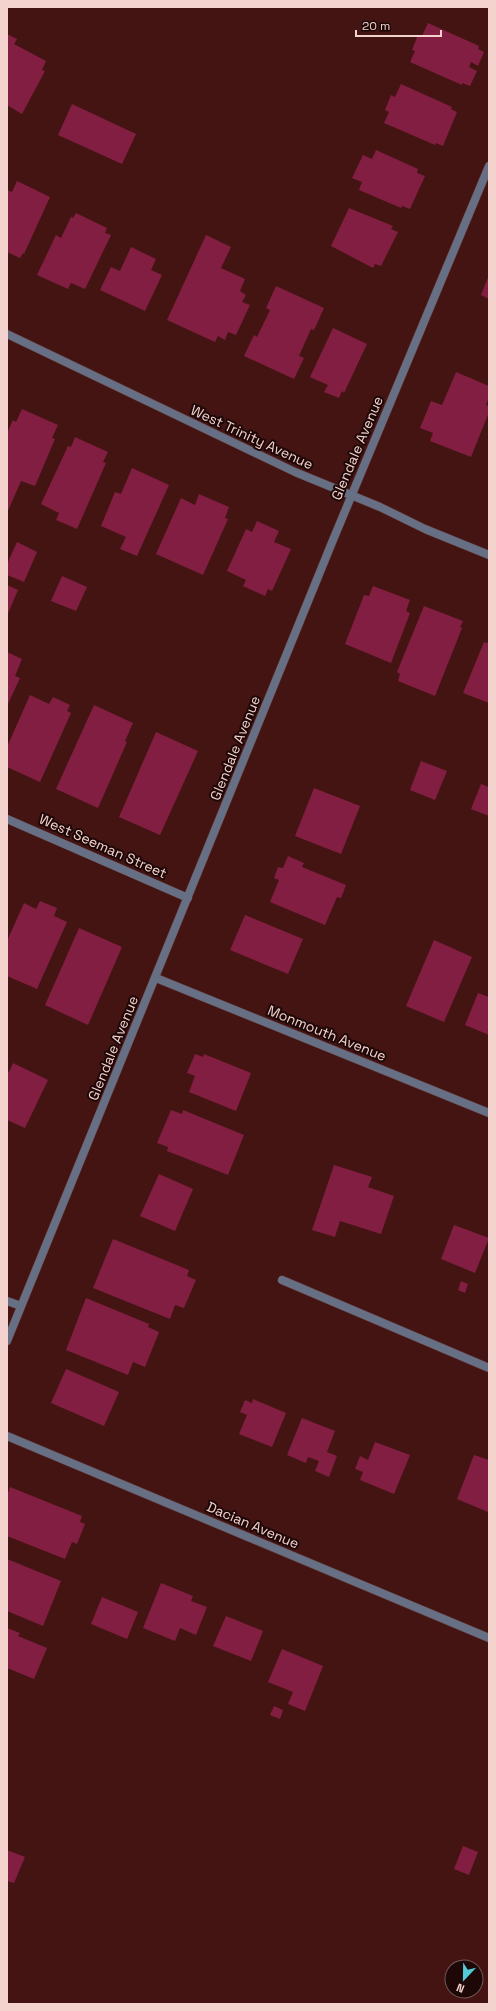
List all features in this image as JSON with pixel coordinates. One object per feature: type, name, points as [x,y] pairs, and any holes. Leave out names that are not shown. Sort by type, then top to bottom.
[{"type":"street","name":"Glendale Avenue","points":[[7,1341],[352,495],[489,166]]},
{"type":"street","name":"West Trinity Avenue","points":[[7,334],[295,472],[352,495],[425,529],[489,555]]},
{"type":"street","name":"West Seeman Street","points":[[7,819],[188,898]]},
{"type":"street","name":"Monmouth Avenue","points":[[156,978],[489,1112]]},
{"type":"street","points":[[282,1280],[489,1368]]},
{"type":"street","points":[[7,1301],[21,1306]]},
{"type":"street","name":"Dacian Avenue","points":[[7,1436],[489,1638]]},
{"type":"building","points":[[428,23],[479,46],[478,49],[484,52],[478,66],[471,62],[469,67],[477,71],[470,86],[462,83],[462,85],[410,62],[415,51],[412,50],[418,35],[422,36]]},
{"type":"building","points":[[7,34],[17,39],[14,44],[46,61],[42,70],[45,71],[22,114],[7,105]]},
{"type":"building","points":[[401,84],[452,107],[451,109],[457,112],[443,146],[436,143],[435,145],[384,123],[389,112],[385,110],[391,95],[395,97]]},
{"type":"building","points":[[72,104],[136,134],[122,164],[58,135]]},
{"type":"building","points":[[376,150],[418,169],[417,173],[425,176],[410,209],[402,206],[401,208],[359,190],[362,182],[352,178],[363,155],[372,159]]},
{"type":"building","points":[[17,181],[50,197],[24,254],[23,253],[20,258],[7,252],[7,190],[12,192]]},
{"type":"building","points":[[349,208],[393,226],[391,229],[398,232],[381,266],[375,264],[373,268],[331,246]]},
{"type":"building","points":[[76,213],[107,228],[105,233],[111,235],[85,289],[71,283],[68,289],[37,275],[56,235],[61,238],[71,217],[73,218]]},
{"type":"building","points":[[206,235],[231,247],[221,268],[245,279],[240,291],[246,295],[242,302],[250,305],[236,335],[228,332],[225,340],[218,336],[215,342],[167,320]]},
{"type":"building","points":[[131,247],[156,259],[151,270],[162,275],[145,311],[100,290],[111,267],[120,271]]},
{"type":"building","points":[[489,275],[489,299],[481,295]]},
{"type":"building","points":[[276,286],[324,308],[314,330],[311,329],[299,356],[304,358],[294,379],[244,356],[254,335],[257,337],[270,310],[266,308]]},
{"type":"building","points":[[333,328],[367,344],[344,393],[342,391],[339,398],[324,392],[328,385],[310,377]]},
{"type":"building","points":[[456,372],[489,386],[489,397],[486,405],[489,406],[489,412],[471,457],[430,441],[433,433],[420,428],[431,401],[442,405]]},
{"type":"building","points":[[22,409],[58,425],[52,438],[55,439],[35,486],[21,481],[7,513],[7,433],[13,420],[16,422]]},
{"type":"building","points":[[75,437],[108,452],[103,462],[106,463],[77,529],[56,520],[59,513],[41,504],[68,446],[71,447]]},
{"type":"building","points":[[132,468],[169,485],[137,556],[120,549],[126,537],[101,526],[115,492],[121,494]]},
{"type":"building","points":[[199,494],[229,507],[225,518],[228,519],[203,575],[156,554],[181,498],[195,505]]},
{"type":"building","points":[[257,521],[279,531],[274,542],[291,549],[272,591],[268,589],[265,596],[243,586],[246,580],[227,571],[246,529],[252,532]]},
{"type":"building","points":[[17,542],[37,552],[24,582],[7,575],[7,564]]},
{"type":"building","points":[[62,576],[87,587],[76,611],[51,601]]},
{"type":"building","points":[[7,585],[18,590],[7,616]]},
{"type":"building","points":[[373,586],[410,600],[406,611],[410,613],[391,663],[345,644],[364,595],[369,596]]},
{"type":"building","points":[[424,606],[463,621],[460,627],[462,628],[435,696],[398,681],[400,674],[397,672]]},
{"type":"building","points":[[489,640],[489,703],[463,693],[484,642],[488,643]]},
{"type":"building","points":[[7,652],[22,659],[15,676],[20,678],[7,706]]},
{"type":"building","points":[[30,695],[49,704],[53,697],[70,705],[67,711],[71,713],[40,782],[7,767],[7,747]]},
{"type":"building","points":[[94,705],[133,723],[125,741],[127,742],[98,808],[56,789]]},
{"type":"building","points":[[156,732],[198,751],[160,835],[119,817]]},
{"type":"building","points":[[421,761],[447,771],[435,800],[410,790]]},
{"type":"building","points":[[481,784],[489,787],[489,816],[471,809]]},
{"type":"building","points":[[314,788],[360,806],[341,854],[295,836]]},
{"type":"building","points":[[288,856],[304,863],[302,867],[346,885],[341,898],[337,897],[325,925],[270,902],[279,880],[274,878],[278,867],[283,868]]},
{"type":"building","points":[[40,901],[57,908],[54,916],[67,922],[37,989],[7,976],[7,941],[24,903],[36,909]]},
{"type":"building","points":[[245,915],[303,939],[288,974],[230,950]]},
{"type":"building","points":[[79,928],[122,947],[88,1025],[45,1005]]},
{"type":"building","points":[[434,940],[472,957],[444,1022],[406,1006]]},
{"type":"building","points":[[478,993],[489,997],[489,1035],[465,1025]]},
{"type":"building","points":[[195,1054],[203,1057],[204,1054],[251,1073],[236,1111],[189,1092],[195,1076],[187,1073]]},
{"type":"building","points":[[13,1063],[48,1080],[25,1128],[7,1120],[7,1071],[9,1072]]},
{"type":"building","points":[[171,1110],[182,1114],[183,1110],[244,1135],[228,1175],[167,1151],[168,1147],[157,1143]]},
{"type":"building","points":[[334,1165],[372,1177],[368,1187],[394,1196],[381,1234],[340,1221],[335,1237],[312,1230]]},
{"type":"building","points":[[159,1174],[193,1189],[175,1231],[140,1216]]},
{"type":"building","points":[[454,1225],[489,1238],[475,1273],[441,1259]]},
{"type":"building","points":[[113,1239],[189,1270],[187,1276],[196,1280],[184,1308],[175,1305],[170,1319],[93,1288]]},
{"type":"building","points":[[461,1281],[468,1284],[465,1293],[458,1290]]},
{"type":"building","points":[[86,1298],[149,1324],[148,1327],[159,1332],[145,1367],[133,1362],[128,1375],[66,1350]]},
{"type":"building","points":[[66,1369],[119,1392],[104,1426],[51,1403]]},
{"type":"building","points":[[253,1399],[286,1413],[272,1447],[239,1434],[247,1415],[240,1412],[245,1400],[252,1403]]},
{"type":"building","points":[[302,1418],[335,1431],[327,1452],[337,1456],[329,1477],[315,1471],[319,1461],[308,1457],[306,1463],[287,1455]]},
{"type":"building","points":[[375,1442],[410,1455],[394,1494],[360,1480],[363,1472],[355,1469],[360,1456],[368,1460]]},
{"type":"building","points":[[474,1455],[489,1460],[488,1512],[457,1499]]},
{"type":"building","points":[[10,1487],[82,1516],[80,1522],[85,1524],[77,1544],[72,1542],[65,1559],[7,1536],[7,1496]]},
{"type":"building","points":[[7,1559],[61,1581],[43,1626],[7,1611]]},
{"type":"building","points":[[161,1583],[193,1596],[191,1601],[207,1607],[196,1635],[180,1628],[175,1641],[143,1628]]},
{"type":"building","points":[[102,1597],[138,1612],[127,1639],[91,1624]]},
{"type":"building","points":[[226,1616],[263,1631],[251,1661],[213,1646]]},
{"type":"building","points":[[7,1628],[20,1633],[18,1636],[47,1648],[34,1679],[7,1668]]},
{"type":"building","points":[[282,1649],[323,1666],[305,1711],[288,1704],[293,1692],[268,1682]]},
{"type":"building","points":[[274,1706],[283,1710],[280,1719],[270,1715]]},
{"type":"building","points":[[463,1846],[478,1852],[469,1875],[454,1869]]},
{"type":"building","points":[[7,1850],[25,1857],[14,1883],[7,1881]]}]
